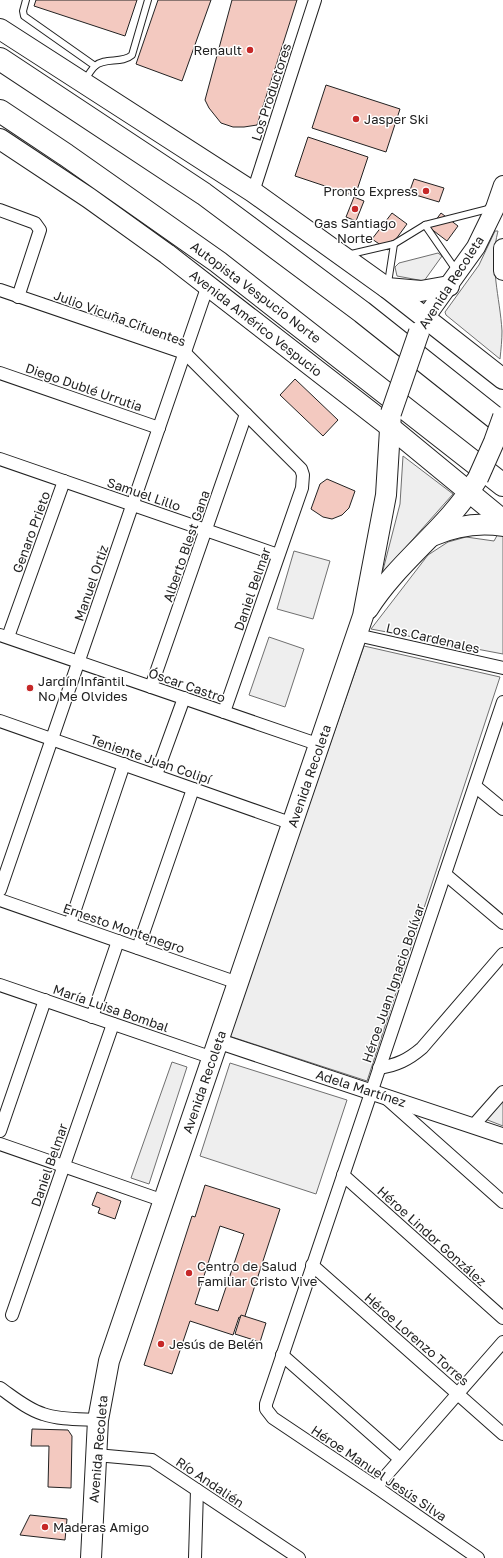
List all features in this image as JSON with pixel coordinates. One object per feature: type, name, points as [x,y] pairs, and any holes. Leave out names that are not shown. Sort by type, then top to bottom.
[{"type":"highway","points":[[0,59],[204,194],[362,312],[503,424]]},
{"type":"highway","name":"Autopista Vespucio Norte","points":[[0,112],[66,155],[218,262],[503,485]]},
{"type":"main road","points":[[0,29],[253,192],[387,288],[422,325],[503,379]]},
{"type":"main road","name":"Avenida Américo Vespucio","points":[[0,139],[108,211],[391,420],[473,485],[503,520]]},
{"type":"main road","name":"Avenida Recoleta","points":[[91,1558],[98,1420],[115,1342],[363,616],[385,506],[391,420],[422,325],[476,247],[495,208],[503,185]]},
{"type":"main road","name":"Avenida Recoleta","points":[[503,248],[503,270]]},
{"type":"main road","points":[[387,288],[421,291],[454,279]]},
{"type":"main road","name":"Avenida Recoleta","points":[[363,616],[387,583],[428,537],[458,507],[473,485],[494,442],[503,417]]},
{"type":"main road","points":[[428,537],[465,526],[478,524],[503,526]]},
{"type":"street","name":"Los Productores","points":[[253,192],[315,0]]},
{"type":"street","points":[[0,210],[35,223],[40,230],[18,297]]},
{"type":"street","name":"Manuel Ortiz","points":[[0,890],[208,285]]},
{"type":"street","name":"Julio Vicuña Cifuentes","points":[[0,290],[185,353],[297,464],[303,475]]},
{"type":"street","name":"Diego Dublé Urrutia","points":[[0,373],[159,428]]},
{"type":"street","name":"Alberto Blest Gana","points":[[151,687],[246,414]]},
{"type":"street","name":"Samuel Lillo","points":[[0,459],[278,555]]},
{"type":"street","name":"Daniel Belmar","points":[[224,712],[302,488],[303,475]]},
{"type":"street","name":"Genaro Prieto","points":[[4,636],[64,481]]},
{"type":"street","name":"Los Cardenales","points":[[357,635],[503,668]]},
{"type":"street","name":"Óscar Castro","points":[[4,636],[320,745]]},
{"type":"street","points":[[156,776],[184,698]]},
{"type":"street","name":"Héroe Juan Ignacio Bolívar","points":[[266,1409],[267,1398],[342,1175],[377,1093],[379,1068],[503,702]]},
{"type":"street","name":"Teniente Juan Colipí","points":[[0,721],[293,824]]},
{"type":"street","points":[[70,924],[124,764]]},
{"type":"street","points":[[475,786],[503,809]]},
{"type":"street","points":[[138,948],[193,788]]},
{"type":"street","points":[[445,874],[503,923]]},
{"type":"street","name":"Ernesto Montenegro","points":[[0,900],[238,983]]},
{"type":"street","points":[[92,1017],[118,941]]},
{"type":"street","points":[[379,1068],[399,1064],[411,1058],[422,1048],[503,954]]},
{"type":"street","name":"María Luisa Bombal","points":[[0,985],[113,1024],[215,1050]]},
{"type":"street","points":[[0,1131],[45,1000]]},
{"type":"street","name":"Daniel Belmar","points":[[12,1315],[113,1024]]},
{"type":"street","name":"Adela Martínez","points":[[215,1050],[377,1093],[503,1136]]},
{"type":"street","points":[[473,1126],[503,1092]]},
{"type":"street","points":[[377,1093],[503,1202]]},
{"type":"street","points":[[0,1144],[164,1201]]},
{"type":"street","name":"Héroe Lindor González","points":[[342,1175],[503,1318]]},
{"type":"street","name":"Héroe Lorenzo Torres","points":[[312,1265],[503,1434]]},
{"type":"street","points":[[376,1487],[503,1342]]},
{"type":"street","points":[[282,1355],[400,1459]]},
{"type":"street","points":[[0,1388],[44,1415],[98,1420]]},
{"type":"street","name":"Héroe Manuel Jesús Silva","points":[[266,1409],[273,1418],[478,1558]]},
{"type":"street","name":"Río Andalién","points":[[96,1455],[152,1460],[299,1558]]},
{"type":"street","points":[[195,1558],[197,1490]]},
{"type":"lane","points":[[26,0],[23,11],[24,16],[95,66]]},
{"type":"lane","points":[[83,82],[95,66],[102,62],[128,58],[132,55],[148,0]]},
{"type":"lane","points":[[342,256],[394,244],[425,225],[495,208]]},
{"type":"lane","points":[[425,225],[454,279]]},
{"type":"lane","points":[[387,288],[394,244]]},
{"type":"shaded area","points":[[495,231],[498,231],[495,269],[502,331],[500,359],[446,315],[445,312],[479,265]]},
{"type":"shaded area","points":[[438,253],[442,256],[424,281],[397,276],[395,267],[399,263]]},
{"type":"shaded area","points":[[403,456],[453,494],[382,574],[400,504]]},
{"type":"shaded area","points":[[499,532],[503,536],[503,654],[371,629],[428,555],[448,542],[466,537],[494,541]]},
{"type":"shaded area","points":[[294,551],[330,561],[313,619],[277,609]]},
{"type":"shaded area","points":[[269,637],[304,649],[285,707],[249,695]]},
{"type":"shaded area","points":[[364,646],[500,677],[367,1081],[229,1036]]},
{"type":"shaded area","points":[[172,1062],[187,1067],[149,1184],[131,1178]]},
{"type":"shaded area","points":[[230,1063],[347,1100],[316,1194],[200,1156]]},
{"type":"shaded area","points":[[503,1101],[503,1126],[485,1119]]},
{"type":"building","points":[[36,0],[137,0],[125,36],[34,6]]},
{"type":"building","points":[[158,0],[211,0],[182,81],[136,64]]},
{"type":"building","name":"Renault","points":[[232,0],[297,0],[257,125],[244,127],[233,127],[221,123],[209,108],[205,100]]},
{"type":"building","name":"Jasper Ski","points":[[326,85],[400,109],[386,152],[312,128]]},
{"type":"building","points":[[308,137],[368,157],[355,196],[295,176]]},
{"type":"building","name":"Pronto Express","points":[[414,179],[444,188],[439,202],[409,193]]},
{"type":"building","name":"Gas Santiago Norte","points":[[354,197],[364,201],[356,221],[346,217]]},
{"type":"building","points":[[392,213],[407,224],[388,250],[372,239]]},
{"type":"building","points":[[441,213],[458,226],[447,241],[430,228]]},
{"type":"building","points":[[295,379],[338,420],[323,436],[280,395]]},
{"type":"building","points":[[327,479],[355,491],[349,508],[342,515],[332,519],[323,517],[311,509],[320,484]]},
{"type":"building","name":"Centro de Salud Familiar Cristo Vive","points":[[205,1185],[280,1209],[244,1319],[239,1317],[233,1335],[190,1321],[172,1374],[144,1365],[192,1216],[195,1217]],"holes":[[[220,1226],[244,1234],[218,1311],[195,1304]]]},
{"type":"building","points":[[97,1192],[121,1201],[115,1219],[98,1213],[100,1208],[92,1205]]},
{"type":"building","points":[[241,1315],[266,1323],[260,1342],[235,1334]]},
{"type":"building","points":[[32,1429],[68,1430],[72,1436],[71,1488],[48,1487],[49,1446],[31,1446]]},
{"type":"building","name":"Maderas Amigo","points":[[30,1515],[67,1519],[65,1540],[20,1535]]},
{"type":"place","name":"Renault","points":[[250,50]]},
{"type":"place","name":"Jasper Ski","points":[[356,119]]},
{"type":"place","name":"Pronto Express","points":[[426,191]]},
{"type":"place","name":"Gas Santiago Norte","points":[[355,209]]},
{"type":"place","name":"Jardín Infantil No Me Olvides","points":[[30,688]]},
{"type":"place","name":"Centro de Salud Familiar Cristo Vive","points":[[189,1273]]},
{"type":"place","name":"Jesús de Belén","points":[[161,1344]]},
{"type":"place","name":"Maderas Amigo","points":[[45,1527]]}]
